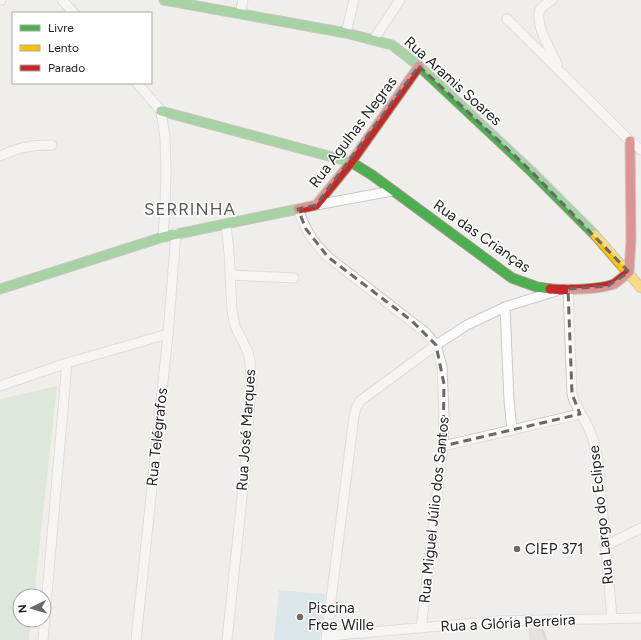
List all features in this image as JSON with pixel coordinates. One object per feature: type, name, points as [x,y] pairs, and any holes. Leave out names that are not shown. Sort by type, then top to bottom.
[{"type":"street","points":[[62,0],[73,12]]},
{"type":"street","name":"Rua Aramis Soares","points":[[164,0],[346,33],[374,39],[392,45],[419,66],[531,171],[599,239],[629,272],[641,288]]},
{"type":"street","points":[[240,14],[243,0]]},
{"type":"street","points":[[346,33],[354,0]]},
{"type":"street","points":[[374,39],[400,0]]},
{"type":"street","points":[[552,0],[543,6],[538,20],[559,69]]},
{"type":"street","points":[[507,19],[630,141],[641,150]]},
{"type":"street","name":"Rua Agulhas Negras","points":[[0,289],[176,233],[316,205],[351,162],[419,66]]},
{"type":"street","points":[[138,84],[161,110],[351,162]]},
{"type":"street","points":[[161,110],[165,138],[166,170],[163,237]]},
{"type":"street","points":[[629,272],[631,239],[630,141]]},
{"type":"street","points":[[0,156],[33,145],[52,145]]},
{"type":"street","name":"Rua das Crianças","points":[[351,162],[372,175],[512,278],[534,287],[563,290],[608,286],[616,283],[629,272]]},
{"type":"street","points":[[316,205],[392,191]]},
{"type":"street","points":[[298,209],[306,229],[318,247],[328,257],[412,321],[425,332],[436,345]]},
{"type":"street","name":"Rua José Marques","points":[[226,224],[233,319],[248,352],[251,385],[245,469],[227,640]]},
{"type":"street","name":"Rua Telégrafos","points":[[136,640],[168,334],[176,233]]},
{"type":"street","points":[[230,275],[294,278]]},
{"type":"street","points":[[326,638],[352,428],[356,408],[360,401],[436,345],[467,325],[505,307],[563,290]]},
{"type":"street","name":"Rua Largo do Eclipse","points":[[563,290],[572,394],[576,406],[589,429],[597,455],[612,618]]},
{"type":"street","points":[[505,307],[509,400],[512,430]]},
{"type":"street","points":[[0,386],[67,363],[168,334]]},
{"type":"street","name":"Rua Miguel Júlio dos Santos","points":[[421,628],[443,446],[444,384],[442,367],[436,345]]},
{"type":"street","points":[[43,640],[67,363]]},
{"type":"street","points":[[443,446],[580,414]]},
{"type":"street","points":[[605,546],[641,528]]},
{"type":"street","name":"Rua a Glória Perreira","points":[[326,638],[498,621],[641,618]]},
{"type":"highlighted area","points":[[419,66],[531,171],[629,272],[608,286],[568,289],[572,394],[580,414],[443,446],[444,384],[436,345],[412,321],[328,257],[306,229],[298,209],[316,205]]},
{"type":"green space","points":[[57,386],[35,588],[12,588],[12,628],[30,628],[29,640],[0,640],[0,399]]},
{"type":"water","name":"Piscina Free Wille","points":[[279,590],[325,594],[320,640],[274,640]]},
{"type":"building","points":[[540,627],[544,640],[530,640],[529,629]]},
{"type":"traffic: fast","points":[[164,0],[346,33],[392,45],[419,66],[531,171],[595,235]]},
{"type":"traffic: fast","points":[[161,111],[351,162],[372,175],[512,278],[537,287],[550,289]]},
{"type":"traffic: fast","points":[[0,289],[163,237],[298,209]]},
{"type":"traffic: slow","points":[[595,235],[641,288]]},
{"type":"traffic: jam","points":[[298,209],[316,205],[351,162],[419,66]]},
{"type":"traffic: jam","points":[[550,289],[582,289],[608,286],[616,283],[629,272],[631,239],[630,141]]},
{"type":"place","name":"CIEP 371","points":[[517,549]]},
{"type":"place","name":"Piscina Free Wille","points":[[300,617]]},
{"type":"district","name":"SERRINHA","points":[[190,209]]}]
